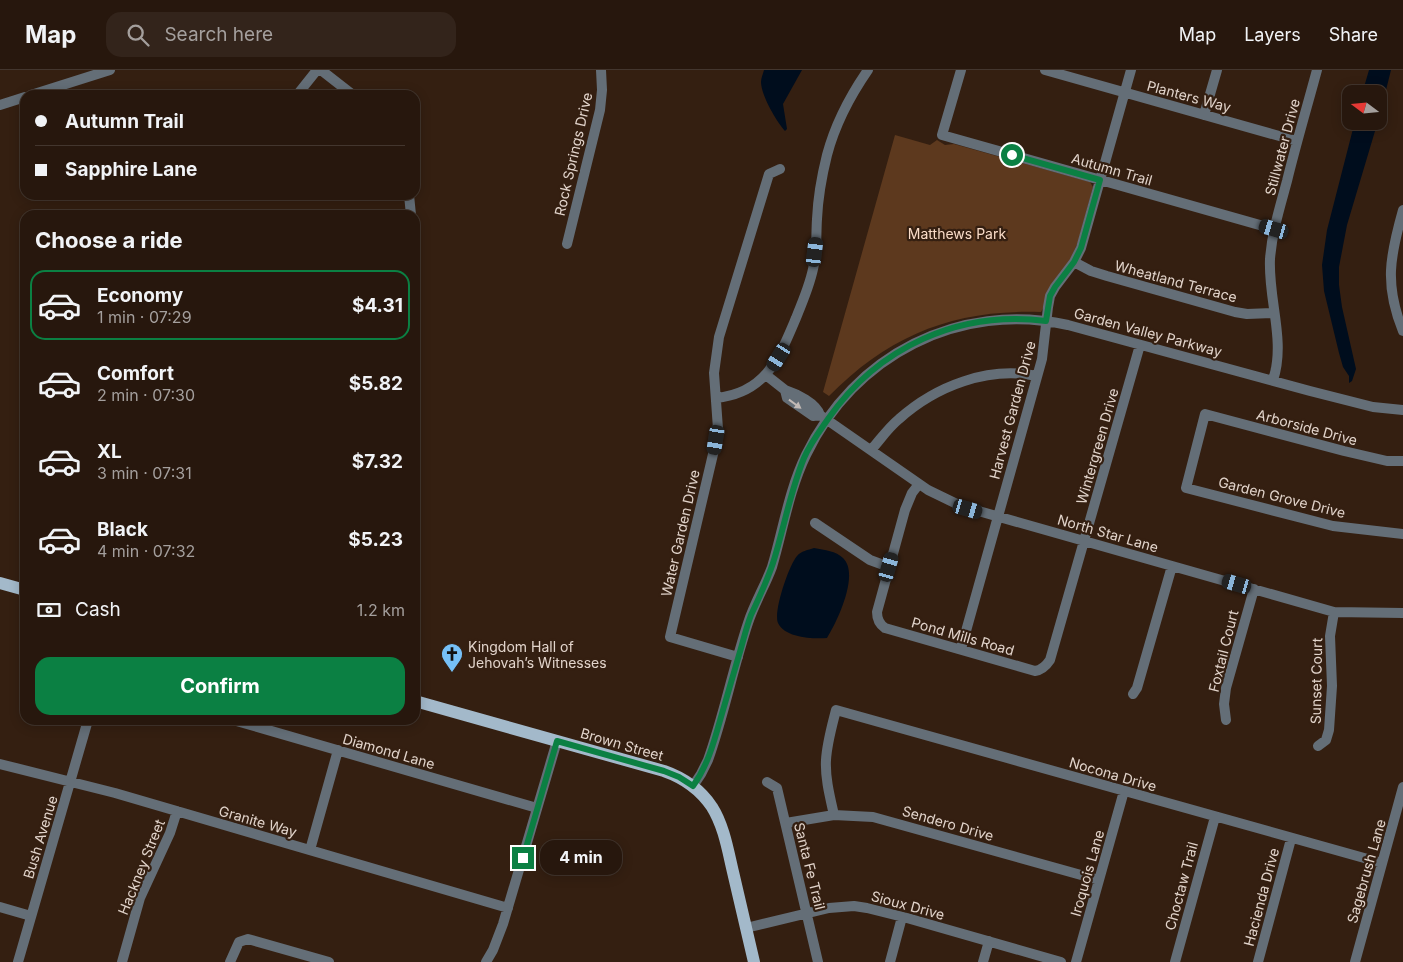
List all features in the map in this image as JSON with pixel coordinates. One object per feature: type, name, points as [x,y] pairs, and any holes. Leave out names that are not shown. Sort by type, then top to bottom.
[{"type":"main road","points":[[0,583],[20,589]]},
{"type":"main road","name":"Brown Street","points":[[420,702],[664,771],[679,777],[693,786],[709,803],[718,820],[725,840],[754,962]]},
{"type":"street","points":[[47,90],[110,70]]},
{"type":"street","points":[[302,90],[317,70]]},
{"type":"street","points":[[321,70],[347,90]]},
{"type":"street","name":"Rock Springs Drive","points":[[567,244],[600,110],[601,70]]},
{"type":"street","points":[[716,398],[739,393],[753,385],[766,375],[779,357],[810,280],[814,264],[822,177],[834,134],[851,98],[868,70]]},
{"type":"street","name":"Autumn Trail","points":[[961,70],[942,135],[1274,229]]},
{"type":"street","name":"Planters Way","points":[[1046,70],[1297,141]]},
{"type":"street","name":"Harvest Garden Drive","points":[[961,649],[1037,376],[1044,348],[1050,296],[1074,262],[1081,248],[1131,70]]},
{"type":"street","points":[[1204,115],[1217,70]]},
{"type":"street","name":"Stillwater Drive","points":[[1273,380],[1278,358],[1278,342],[1270,288],[1270,259],[1274,229],[1317,70]]},
{"type":"street","points":[[0,105],[20,99]]},
{"type":"street","name":"Water Garden Drive","points":[[738,657],[670,637],[718,429],[714,374],[719,338],[769,174],[780,169]]},
{"type":"street","points":[[1403,210],[1391,262],[1390,286],[1403,331]]},
{"type":"street","name":"Wheatland Terrace","points":[[1074,262],[1091,271],[1107,276],[1235,312],[1247,314],[1273,313]]},
{"type":"street","name":"Garden Valley Parkway","points":[[693,786],[702,774],[708,760],[748,622],[773,563],[800,468],[823,418],[869,372],[914,342],[952,328],[978,322],[1017,318],[1046,321],[1068,325],[1373,407],[1403,410]]},
{"type":"street","name":"Wintergreen Drive","points":[[1044,668],[1050,660],[1140,345]]},
{"type":"street","points":[[871,450],[898,419],[918,404],[944,390],[991,375],[1021,373],[1037,376]]},
{"type":"street","name":"North Star Lane","points":[[766,375],[785,390],[818,409],[823,418],[919,484],[955,504],[1334,612],[1403,613]]},
{"type":"street","name":"Arborside Drive","points":[[1186,488],[1205,414],[1387,461],[1403,460]]},
{"type":"street","points":[[815,524],[865,557],[889,567],[905,510],[919,484]]},
{"type":"street","name":"Garden Grove Drive","points":[[1186,488],[1333,526],[1403,534]]},
{"type":"street","points":[[1132,694],[1137,688],[1172,566]]},
{"type":"street","name":"Pond Mills Road","points":[[889,567],[877,612],[878,621],[885,628],[1035,671],[1044,668]]},
{"type":"street","name":"Foxtail Court","points":[[1226,720],[1224,704],[1226,688],[1254,589]]},
{"type":"street","name":"Sunset Court","points":[[1318,746],[1326,740],[1329,730],[1332,686],[1330,636],[1334,612]]},
{"type":"street","name":"Nocona Drive","points":[[834,815],[826,773],[826,760],[836,710],[1382,863]]},
{"type":"street","name":"Bush Avenue","points":[[18,962],[87,725]]},
{"type":"street","name":"Diamond Lane","points":[[250,725],[537,808]]},
{"type":"street","points":[[486,962],[499,936],[508,908],[557,741]]},
{"type":"street","points":[[310,850],[338,750]]},
{"type":"street","name":"Granite Way","points":[[0,764],[177,811],[508,908]]},
{"type":"street","name":"Santa Fe Trail","points":[[767,782],[777,788],[818,962]]},
{"type":"street","name":"Sagebrush Lane","points":[[1355,962],[1403,787]]},
{"type":"street","name":"Iroquois Lane","points":[[1076,962],[1124,792]]},
{"type":"street","name":"Hackney Street","points":[[122,962],[140,898],[170,833],[177,811]]},
{"type":"street","name":"Sendero Drive","points":[[786,823],[834,815],[873,817],[1099,880]]},
{"type":"street","name":"Choctaw Trail","points":[[1175,962],[1215,817]]},
{"type":"street","name":"Hacienda Drive","points":[[1258,962],[1291,839]]},
{"type":"street","name":"Sioux Drive","points":[[746,928],[807,912],[854,906],[902,917],[1061,962]]},
{"type":"street","points":[[0,907],[31,916]]},
{"type":"street","points":[[890,962],[902,917]]},
{"type":"street","points":[[230,962],[239,942],[248,939],[330,962]]},
{"type":"street","points":[[984,962],[989,942]]},
{"type":"green space","name":"Matthews Park","points":[[895,135],[930,145],[937,140],[945,145],[954,144],[1090,182],[1093,187],[1078,242],[1041,312],[1010,312],[980,315],[952,321],[926,330],[900,341],[876,356],[852,374],[829,396],[823,392]]},
{"type":"water","points":[[764,70],[802,70],[783,104],[787,129],[785,131],[773,115],[763,94],[761,82]]},
{"type":"water","points":[[1369,70],[1391,70],[1387,85],[1365,85]]},
{"type":"water","points":[[1353,130],[1375,130],[1347,225],[1339,267],[1342,307],[1356,369],[1352,381],[1349,383],[1349,376],[1343,367],[1324,291],[1322,265],[1327,230]]},
{"type":"water","points":[[814,548],[837,554],[848,565],[848,586],[845,598],[827,638],[807,638],[793,635],[782,628],[778,623],[777,617],[783,589],[794,561],[800,553]]},
{"type":"place","name":"Kingdom Hall of Jehovah’s Witnesses","points":[[452,673]]},
{"type":"route","points":[[523,858],[557,741],[664,771],[679,777],[693,786],[702,774],[711,752],[748,622],[773,563],[800,468],[816,436],[838,405],[858,382],[891,356],[914,342],[952,328],[1003,319],[1017,318],[1046,321],[1050,296],[1074,262],[1081,248],[1100,180],[1012,155]]}]
